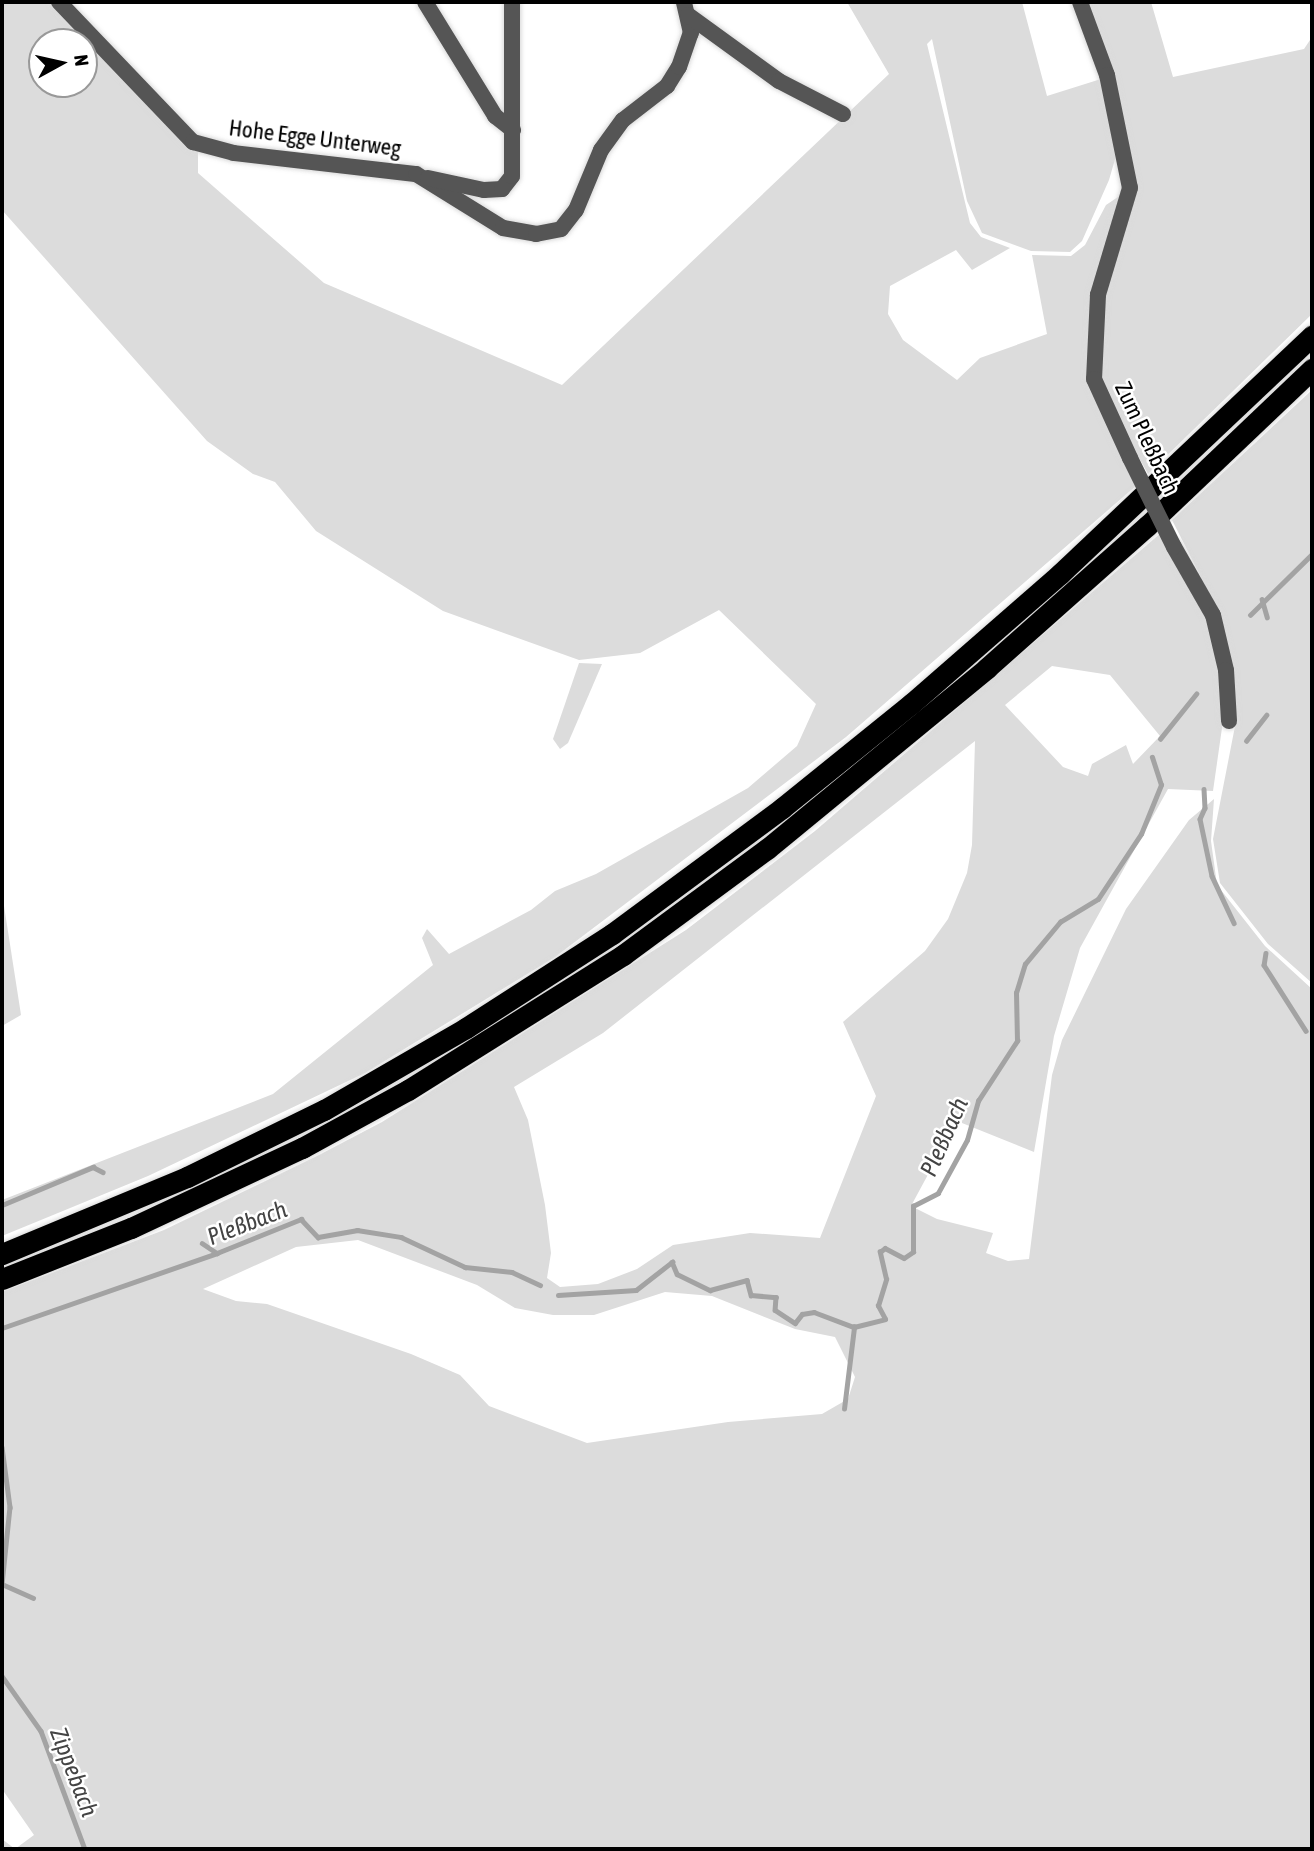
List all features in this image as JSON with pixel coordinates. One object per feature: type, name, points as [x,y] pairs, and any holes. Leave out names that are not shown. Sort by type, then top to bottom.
[{"type":"highway","points":[[1239,408],[1312,322]]},
{"type":"highway","points":[[2,1254],[187,1177],[324,1110],[454,1035],[612,934],[782,808],[911,704],[1239,408],[1312,336]]},
{"type":"highway","points":[[2,1279],[131,1228],[302,1148],[408,1090],[623,955],[767,849],[987,668],[1147,526],[1312,369]]},
{"type":"street","name":"Hohe Egge Unterweg","points":[[59,2],[193,142],[234,153],[416,174],[503,228],[536,234],[561,229],[576,210],[589,174],[622,120],[667,86],[679,67],[691,33],[686,8]]},
{"type":"street","points":[[425,2],[495,116],[513,130]]},
{"type":"street","points":[[416,174],[484,190],[502,189],[512,176],[512,2]]},
{"type":"street","name":"Zum Pleßbach","points":[[1080,2],[1110,87],[1130,188],[1098,295],[1094,379],[1174,547],[1213,615],[1226,670],[1229,721]]},
{"type":"street","name":"Hohe Egge Unterweg","points":[[686,8],[779,80],[843,114]]},
{"type":"shaded area","points":[[2,2],[55,2],[80,28],[28,28],[28,98],[98,98],[98,46],[198,149],[198,173],[324,283],[562,385],[889,74],[847,2],[1022,2],[1047,96],[1101,79],[1118,149],[1109,180],[1082,241],[1070,252],[1031,251],[982,233],[967,201],[932,39],[927,44],[970,223],[981,237],[1010,248],[972,270],[956,250],[890,286],[888,314],[903,340],[957,380],[980,358],[1047,334],[1032,255],[1071,256],[1085,245],[1106,205],[1124,193],[1091,378],[1137,485],[846,737],[555,957],[365,1073],[148,1176],[2,1236],[2,1200],[273,1094],[433,965],[422,938],[427,929],[449,954],[531,910],[555,891],[596,874],[748,788],[797,746],[816,704],[719,610],[640,653],[579,660],[443,611],[316,531],[275,482],[253,474],[207,441],[2,210]]},
{"type":"shaded area","points":[[1088,2],[1151,2],[1173,77],[1304,49],[1312,37],[1312,314],[1148,474],[1095,378],[1100,296],[1132,187]]},
{"type":"shaded area","points":[[1312,390],[1312,983],[1268,944],[1220,883],[1213,839],[1237,716],[1226,654],[1202,579],[1172,520]]},
{"type":"shaded area","points":[[1162,532],[1204,606],[1222,674],[1223,721],[1213,791],[1168,789],[1080,948],[1054,1036],[1034,1152],[957,1121],[911,1206],[937,1219],[993,1233],[986,1253],[1008,1261],[1029,1259],[1052,1075],[1062,1040],[1126,909],[1189,820],[1214,799],[1211,841],[1217,885],[1265,946],[1312,989],[1312,1849],[15,1849],[34,1835],[2,1789],[2,1292],[164,1230],[382,1122],[686,930],[815,831]],"holes":[[[1052,666],[1110,675],[1160,736],[1133,764],[1126,745],[1092,764],[1088,776],[1063,767],[1005,705]],[[975,741],[972,845],[967,873],[948,919],[925,951],[843,1022],[876,1096],[820,1238],[750,1233],[673,1245],[637,1269],[598,1284],[560,1287],[547,1278],[551,1253],[545,1205],[528,1120],[514,1087],[603,1033]],[[358,1240],[477,1285],[515,1308],[553,1315],[594,1315],[665,1292],[712,1296],[795,1329],[835,1337],[855,1377],[848,1399],[822,1414],[728,1422],[587,1443],[489,1406],[460,1375],[411,1354],[267,1304],[236,1301],[203,1289],[296,1247]]]},
{"type":"shaded area","points":[[579,663],[602,664],[568,743],[560,749],[553,739]]},
{"type":"shaded area","points":[[2,893],[21,1015],[2,1026]]},
{"type":"shaded area","points":[[2,1839],[15,1849],[2,1849]]},
{"type":"waterway","name":"Pleßbach","points":[[1250,615],[1312,554]]},
{"type":"waterway","points":[[1262,599],[1267,617]]},
{"type":"waterway","name":"Pleßbach","points":[[1160,739],[1196,694]]},
{"type":"waterway","points":[[1246,741],[1266,715]]},
{"type":"waterway","name":"Pleßbach","points":[[558,1295],[636,1290],[672,1262],[677,1274],[710,1290],[747,1280],[751,1295],[776,1297],[775,1310],[795,1323],[802,1314],[814,1312],[854,1327],[885,1319],[878,1306],[886,1279],[880,1252],[885,1248],[904,1258],[913,1252],[913,1206],[938,1193],[967,1140],[978,1101],[1017,1041],[1016,993],[1025,964],[1060,922],[1098,899],[1141,834],[1161,785],[1152,757]]},
{"type":"waterway","points":[[1204,789],[1205,808],[1200,819],[1212,876],[1234,923]]},
{"type":"waterway","points":[[1266,953],[1264,965],[1306,1031]]},
{"type":"waterway","points":[[2,1205],[93,1167],[103,1172]]},
{"type":"waterway","name":"Pleßbach","points":[[2,1328],[217,1253],[301,1219],[318,1237],[357,1230],[401,1237],[465,1267],[512,1272],[540,1285]]},
{"type":"waterway","points":[[202,1243],[217,1253]]},
{"type":"waterway","points":[[844,1409],[854,1327]]},
{"type":"waterway","name":"Zippebach","points":[[2,1447],[10,1507],[2,1585]]},
{"type":"waterway","points":[[2,1584],[33,1598]]},
{"type":"waterway","name":"Zippebach","points":[[2,1676],[41,1731],[85,1849]]}]
